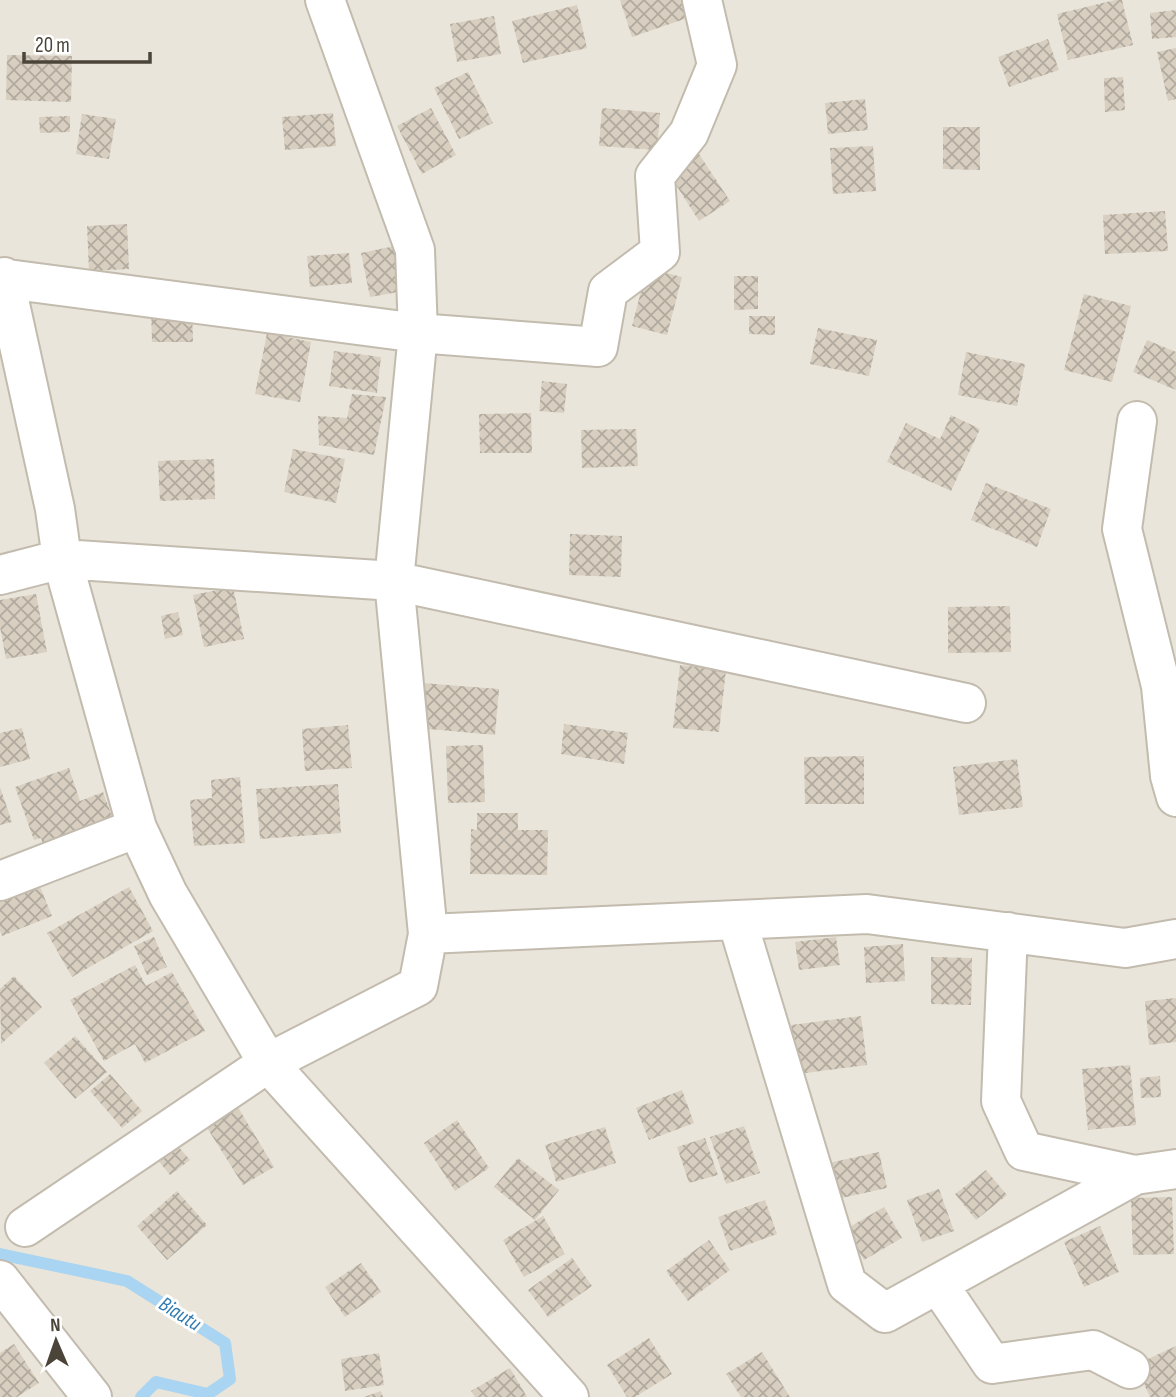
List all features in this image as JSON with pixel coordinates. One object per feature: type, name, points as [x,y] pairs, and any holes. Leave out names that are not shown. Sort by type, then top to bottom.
[{"type":"street","points":[[24,1227],[268,1063],[418,986],[428,934],[394,581],[418,333],[415,250],[325,0]]},
{"type":"street","points":[[569,1397],[268,1063],[168,894],[137,828],[62,559],[55,509],[2,277],[418,333],[598,347],[608,290],[660,252],[656,176],[689,133],[717,65],[702,0]]},
{"type":"street","points":[[1137,421],[1122,529],[1168,685],[1170,776],[1176,797]]},
{"type":"street","points":[[0,575],[62,559],[394,581],[966,703]]},
{"type":"street","points":[[0,881],[137,828]]},
{"type":"street","points":[[428,934],[867,914],[1125,948],[1176,939]]},
{"type":"street","points":[[737,920],[847,1284],[885,1313],[1135,1175]]},
{"type":"street","points":[[1008,932],[1001,1101],[1024,1151],[1135,1175],[1176,1170]]},
{"type":"street","points":[[0,1280],[92,1397]]},
{"type":"street","points":[[938,1284],[992,1364],[1093,1350],[1130,1368]]},
{"type":"shaded area","points":[[0,0],[1176,0],[1176,1397],[0,1397]]},
{"type":"building","points":[[620,0],[694,0],[699,14],[632,37]]},
{"type":"building","points":[[1122,0],[1133,45],[1068,60],[1057,14]]},
{"type":"building","points":[[577,5],[587,48],[523,63],[512,21]]},
{"type":"building","points":[[1176,10],[1176,37],[1152,39],[1150,13]]},
{"type":"building","points":[[494,16],[501,54],[457,62],[450,24]]},
{"type":"building","points":[[1048,39],[1059,70],[1009,87],[998,57]]},
{"type":"building","points":[[1176,48],[1176,99],[1168,101],[1157,52]]},
{"type":"building","points":[[7,55],[72,56],[71,102],[6,100]]},
{"type":"building","points":[[468,72],[493,123],[459,139],[434,88]]},
{"type":"building","points":[[1123,77],[1125,110],[1105,112],[1104,78]]},
{"type":"building","points":[[865,99],[868,130],[828,134],[825,103]]},
{"type":"building","points":[[431,108],[456,155],[422,174],[397,126]]},
{"type":"building","points":[[602,108],[660,113],[657,150],[599,146]]},
{"type":"building","points":[[333,113],[336,146],[285,150],[282,117]]},
{"type":"building","points":[[82,114],[116,119],[109,159],[76,154]]},
{"type":"building","points":[[70,116],[70,132],[40,133],[39,117]]},
{"type":"building","points":[[943,127],[980,127],[980,170],[943,169]]},
{"type":"building","points":[[873,146],[876,191],[833,194],[830,148]]},
{"type":"building","points":[[699,154],[730,201],[699,221],[669,174]]},
{"type":"building","points":[[1165,211],[1168,251],[1105,254],[1103,215]]},
{"type":"building","points":[[127,224],[129,269],[89,271],[87,226]]},
{"type":"building","points":[[395,246],[404,291],[370,297],[361,253]]},
{"type":"building","points":[[349,253],[352,283],[310,287],[307,256]]},
{"type":"building","points":[[647,268],[682,277],[667,335],[632,326]]},
{"type":"building","points":[[734,276],[758,276],[758,309],[734,310]]},
{"type":"building","points":[[1084,294],[1131,306],[1112,382],[1064,370]]},
{"type":"building","points":[[192,307],[193,342],[152,342],[151,309]]},
{"type":"building","points":[[749,316],[775,316],[775,335],[749,334]]},
{"type":"building","points":[[818,328],[877,340],[869,376],[810,364]]},
{"type":"building","points":[[267,333],[311,342],[300,402],[255,394]]},
{"type":"building","points":[[1147,340],[1176,352],[1176,390],[1133,372]]},
{"type":"building","points":[[334,351],[381,357],[377,393],[329,386]]},
{"type":"building","points":[[966,352],[1025,364],[1017,406],[958,395]]},
{"type":"building","points":[[542,381],[567,384],[564,413],[539,411]]},
{"type":"building","points":[[352,394],[386,397],[374,455],[319,445],[318,416],[347,418]]},
{"type":"building","points":[[531,413],[532,453],[480,453],[479,414]]},
{"type":"building","points":[[951,415],[980,429],[951,491],[887,462],[906,423],[940,439]]},
{"type":"building","points":[[636,429],[638,466],[582,468],[581,430]]},
{"type":"building","points":[[293,449],[345,459],[336,503],[284,492]]},
{"type":"building","points":[[214,459],[215,499],[160,501],[158,461]]},
{"type":"building","points":[[986,483],[1051,509],[1037,547],[971,520]]},
{"type":"building","points":[[570,534],[622,536],[621,577],[569,575]]},
{"type":"building","points":[[233,587],[244,639],[204,647],[193,595]]},
{"type":"building","points":[[36,594],[47,652],[6,659],[0,627],[0,600]]},
{"type":"building","points":[[1010,606],[1011,652],[948,653],[948,607]]},
{"type":"building","points":[[178,612],[183,635],[165,639],[161,616]]},
{"type":"building","points":[[680,665],[726,670],[719,732],[673,728]]},
{"type":"building","points":[[422,683],[499,689],[495,735],[418,728]]},
{"type":"building","points":[[564,724],[628,733],[624,764],[561,754]]},
{"type":"building","points":[[348,725],[352,768],[305,771],[302,729]]},
{"type":"building","points":[[22,728],[30,759],[0,767],[0,733]]},
{"type":"building","points":[[483,745],[485,802],[448,803],[446,746]]},
{"type":"building","points":[[864,756],[864,804],[805,804],[804,757]]},
{"type":"building","points":[[1017,759],[1023,807],[959,815],[953,767]]},
{"type":"building","points":[[69,768],[80,801],[103,792],[118,833],[48,859],[41,838],[34,840],[15,787]]},
{"type":"building","points":[[240,777],[245,843],[194,846],[190,800],[212,798],[211,780]]},
{"type":"building","points":[[338,784],[341,833],[260,839],[256,789]]},
{"type":"building","points":[[0,787],[12,822],[0,825]]},
{"type":"building","points":[[477,813],[518,813],[518,830],[548,830],[547,875],[470,874],[471,829],[477,830]]},
{"type":"building","points":[[38,882],[52,916],[2,936],[0,898]]},
{"type":"building","points":[[129,887],[153,931],[72,977],[47,933]]},
{"type":"building","points":[[154,937],[167,967],[147,975],[134,946]]},
{"type":"building","points":[[836,937],[840,965],[799,970],[795,942]]},
{"type":"building","points":[[903,944],[905,981],[866,983],[864,947]]},
{"type":"building","points":[[931,957],[972,958],[971,1005],[931,1004]]},
{"type":"building","points":[[135,965],[146,986],[172,972],[205,1031],[145,1063],[135,1044],[104,1061],[70,1000]]},
{"type":"building","points":[[14,976],[42,1007],[1,1044],[0,989]]},
{"type":"building","points":[[1176,998],[1176,1042],[1149,1045],[1145,1001]]},
{"type":"building","points":[[861,1016],[867,1065],[798,1074],[791,1025]]},
{"type":"building","points":[[75,1036],[107,1072],[75,1099],[44,1063]]},
{"type":"building","points":[[1130,1065],[1136,1125],[1088,1130],[1082,1069]]},
{"type":"building","points":[[110,1074],[142,1111],[122,1128],[90,1091]]},
{"type":"building","points":[[1160,1076],[1161,1097],[1141,1098],[1140,1078]]},
{"type":"building","points":[[682,1090],[694,1123],[649,1140],[636,1108]]},
{"type":"building","points":[[236,1104],[274,1167],[243,1185],[204,1123]]},
{"type":"building","points":[[457,1120],[489,1168],[455,1191],[424,1143]]},
{"type":"building","points":[[744,1126],[760,1173],[726,1184],[710,1137]]},
{"type":"building","points":[[605,1127],[616,1163],[556,1182],[545,1145]]},
{"type":"building","points":[[170,1137],[190,1160],[170,1175],[152,1153]]},
{"type":"building","points":[[705,1138],[718,1175],[689,1183],[677,1147]]},
{"type":"building","points":[[879,1152],[887,1188],[828,1201],[820,1165]]},
{"type":"building","points":[[518,1158],[559,1190],[535,1220],[494,1187]]},
{"type":"building","points":[[986,1170],[1007,1195],[976,1220],[955,1194]]},
{"type":"building","points":[[939,1189],[954,1231],[922,1242],[907,1200]]},
{"type":"building","points":[[177,1191],[207,1225],[167,1260],[137,1226]]},
{"type":"building","points":[[1172,1197],[1174,1254],[1133,1255],[1131,1198]]},
{"type":"building","points":[[765,1200],[777,1234],[730,1251],[718,1217]]},
{"type":"building","points":[[884,1207],[902,1238],[864,1260],[846,1229]]},
{"type":"building","points":[[543,1216],[565,1254],[524,1277],[503,1240]]},
{"type":"building","points":[[1100,1226],[1119,1272],[1084,1287],[1064,1242]]},
{"type":"building","points":[[709,1240],[730,1270],[688,1301],[666,1271]]},
{"type":"building","points":[[572,1258],[592,1286],[548,1317],[528,1290]]},
{"type":"building","points":[[361,1263],[381,1292],[345,1317],[325,1287]]},
{"type":"building","points":[[649,1338],[672,1374],[635,1397],[627,1397],[607,1365]]},
{"type":"building","points":[[14,1344],[39,1383],[17,1397],[0,1397],[0,1353]]},
{"type":"building","points":[[1176,1346],[1176,1397],[1150,1397],[1135,1365]]},
{"type":"building","points":[[762,1352],[790,1397],[741,1397],[726,1374]]},
{"type":"building","points":[[379,1353],[384,1385],[345,1391],[341,1359]]},
{"type":"building","points":[[510,1368],[527,1397],[475,1397],[471,1391]]},
{"type":"building","points":[[381,1391],[383,1397],[364,1397]]},
{"type":"waterway","name":"Biautu","points":[[0,1254],[127,1281],[225,1343],[230,1379],[208,1394],[156,1382],[141,1397]]}]
